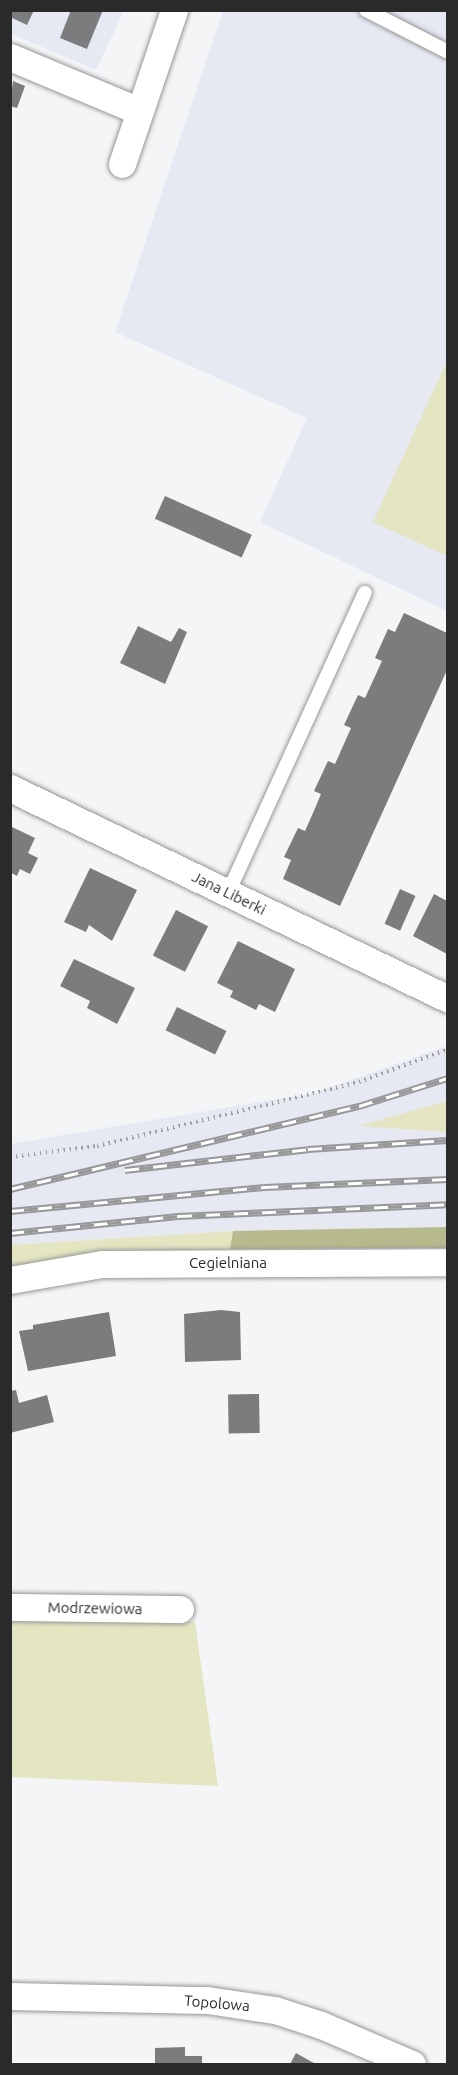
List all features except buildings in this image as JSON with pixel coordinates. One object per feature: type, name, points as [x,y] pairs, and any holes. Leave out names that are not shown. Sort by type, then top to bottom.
[{"type":"street","points":[[122,164],[174,10]]},
{"type":"street","points":[[10,57],[139,111]]},
{"type":"street","name":"Jana Liberki","points":[[10,788],[447,999]]},
{"type":"street","name":"Cegielniana","points":[[10,1280],[102,1264],[447,1262]]},
{"type":"street","name":"Modrzewiowa","points":[[10,1607],[180,1609]]},
{"type":"street","name":"Topolowa","points":[[10,1996],[207,2000],[266,2009],[321,2025],[412,2064]]},
{"type":"lane","points":[[366,10],[447,52]]},
{"type":"lane","points":[[228,893],[365,593]]},
{"type":"path","points":[[10,1157],[97,1146],[358,1082],[447,1049]]},
{"type":"shaded area","points":[[10,11],[124,11],[96,70],[11,34]]},
{"type":"shaded area","points":[[223,11],[447,11],[447,611],[260,522],[307,418],[115,332]]},
{"type":"shaded area","points":[[447,1046],[447,1101],[362,1126],[447,1132],[447,1227],[233,1231],[11,1245],[10,1144],[314,1093]]},
{"type":"green space","points":[[447,361],[447,556],[373,522]]},
{"type":"green space","points":[[447,1101],[447,1132],[359,1126]]},
{"type":"green space","points":[[447,1227],[447,1248],[230,1249],[233,1231]]},
{"type":"green space","points":[[233,1231],[230,1249],[88,1255],[11,1267],[10,1245]]},
{"type":"green space","points":[[11,1618],[195,1622],[218,1786],[11,1777]]},
{"type":"railway","points":[[10,1189],[359,1106],[448,1078]]},
{"type":"railway","points":[[125,1170],[308,1149],[448,1140]]},
{"type":"railway","points":[[10,1211],[264,1187],[448,1179]]},
{"type":"railway","points":[[10,1233],[178,1216],[448,1204]]}]
